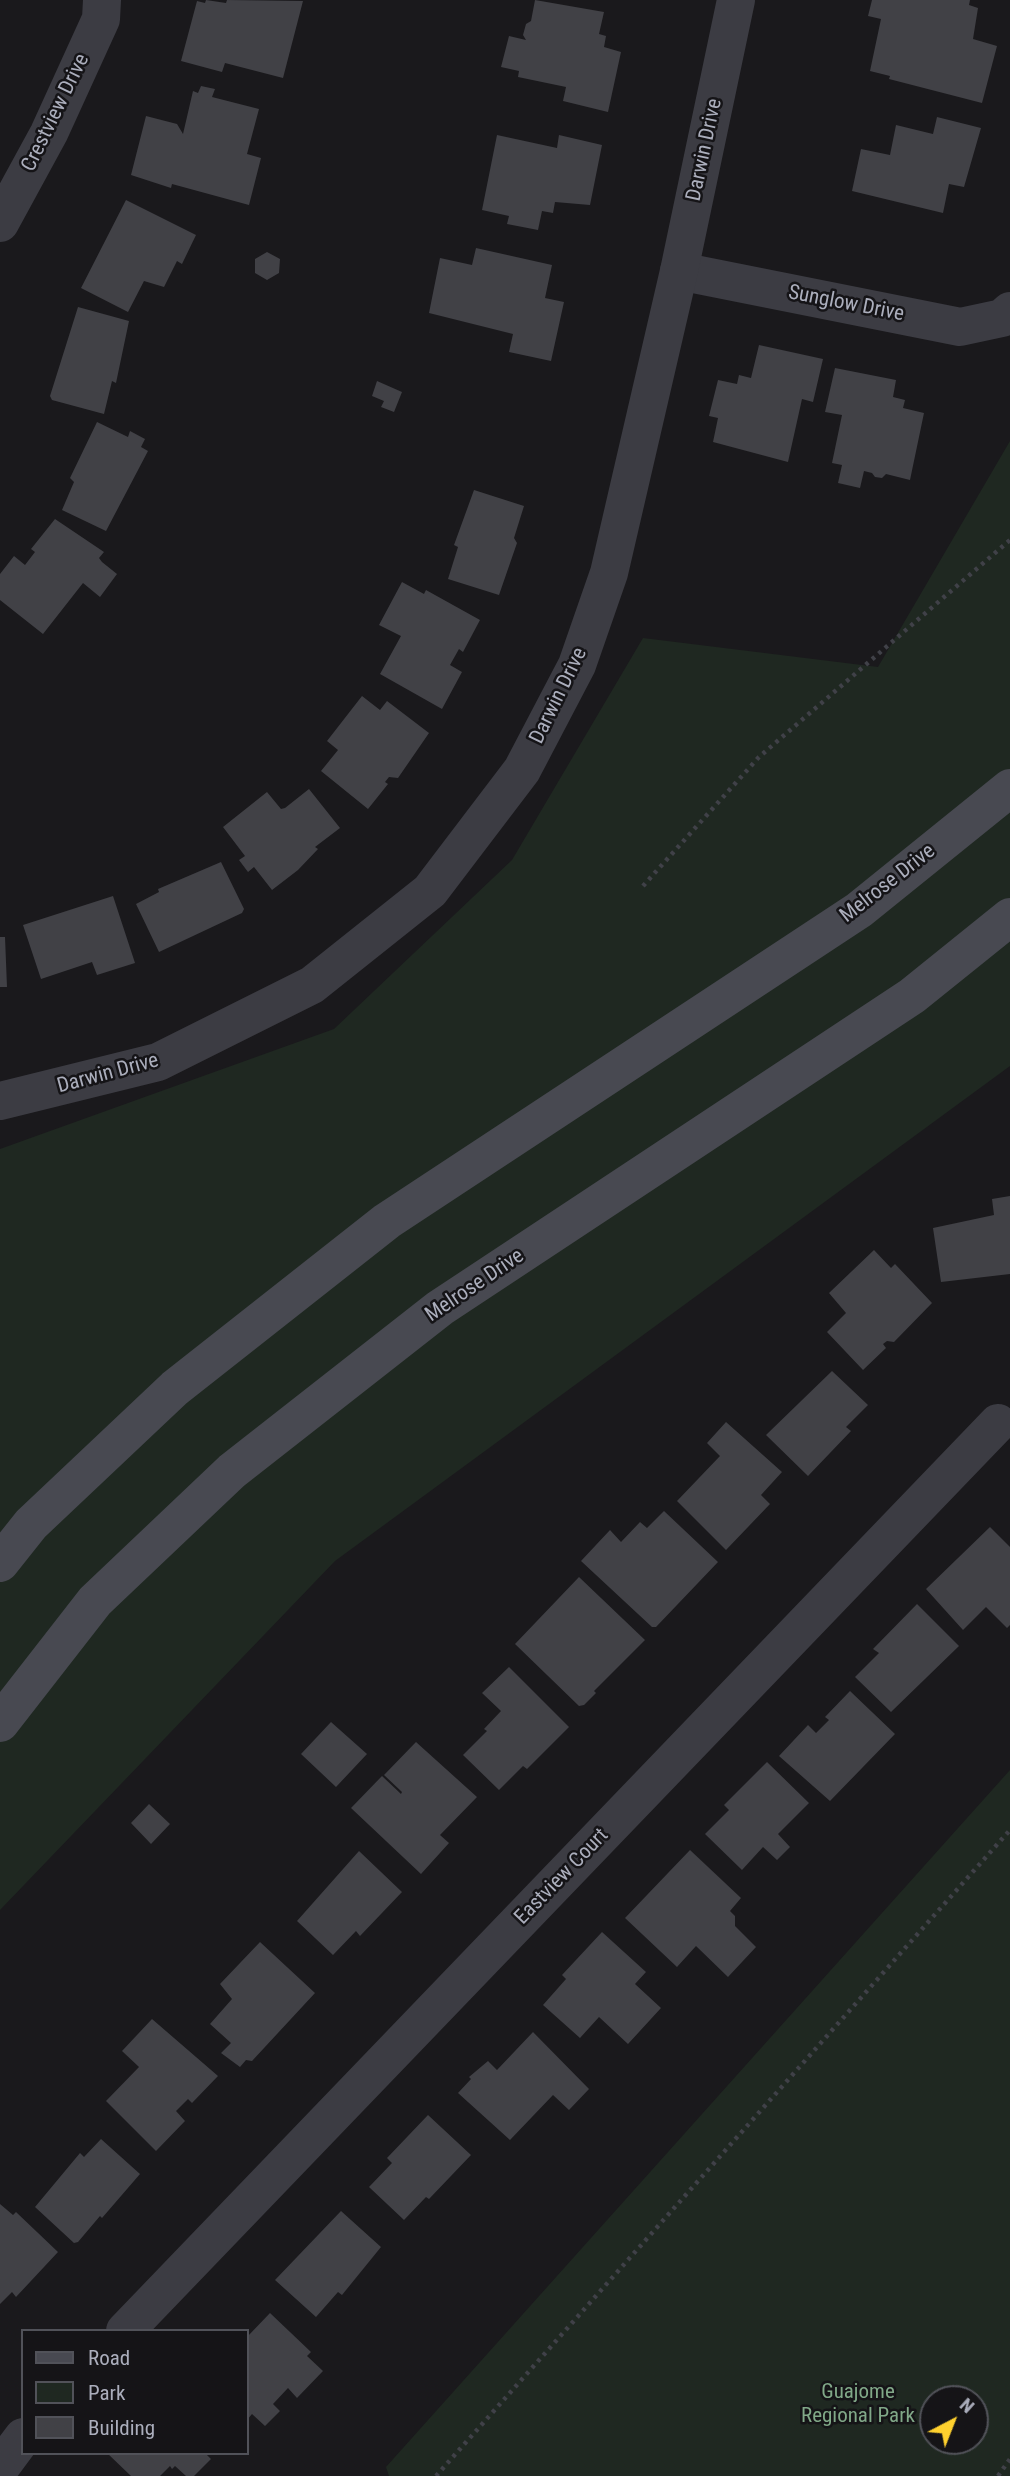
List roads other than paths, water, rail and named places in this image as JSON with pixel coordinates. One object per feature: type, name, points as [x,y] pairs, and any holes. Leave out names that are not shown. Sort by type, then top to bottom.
[{"type":"main road","name":"Melrose Drive","points":[[0,1563],[31,1524],[175,1388],[387,1221],[859,910],[1010,788]]},
{"type":"main road","name":"Melrose Drive","points":[[0,1723],[94,1601],[243,1463],[440,1308],[912,996],[1010,917]]},
{"type":"street","name":"Crestview Drive","points":[[0,223],[60,108],[101,19],[102,0]]},
{"type":"street","name":"Darwin Drive","points":[[0,1101],[158,1062],[312,985],[430,891],[522,770],[577,665],[609,573],[679,271],[736,0]]},
{"type":"street","name":"Sunglow Drive","points":[[679,271],[960,327],[1002,318],[1010,311]]},
{"type":"street","name":"Eastview Court","points":[[127,2329],[998,1423]]},
{"type":"street","points":[[0,2468],[21,2440]]},
{"type":"park label","name":"Guajome Regional Park","points":[[858,2405]]}]
